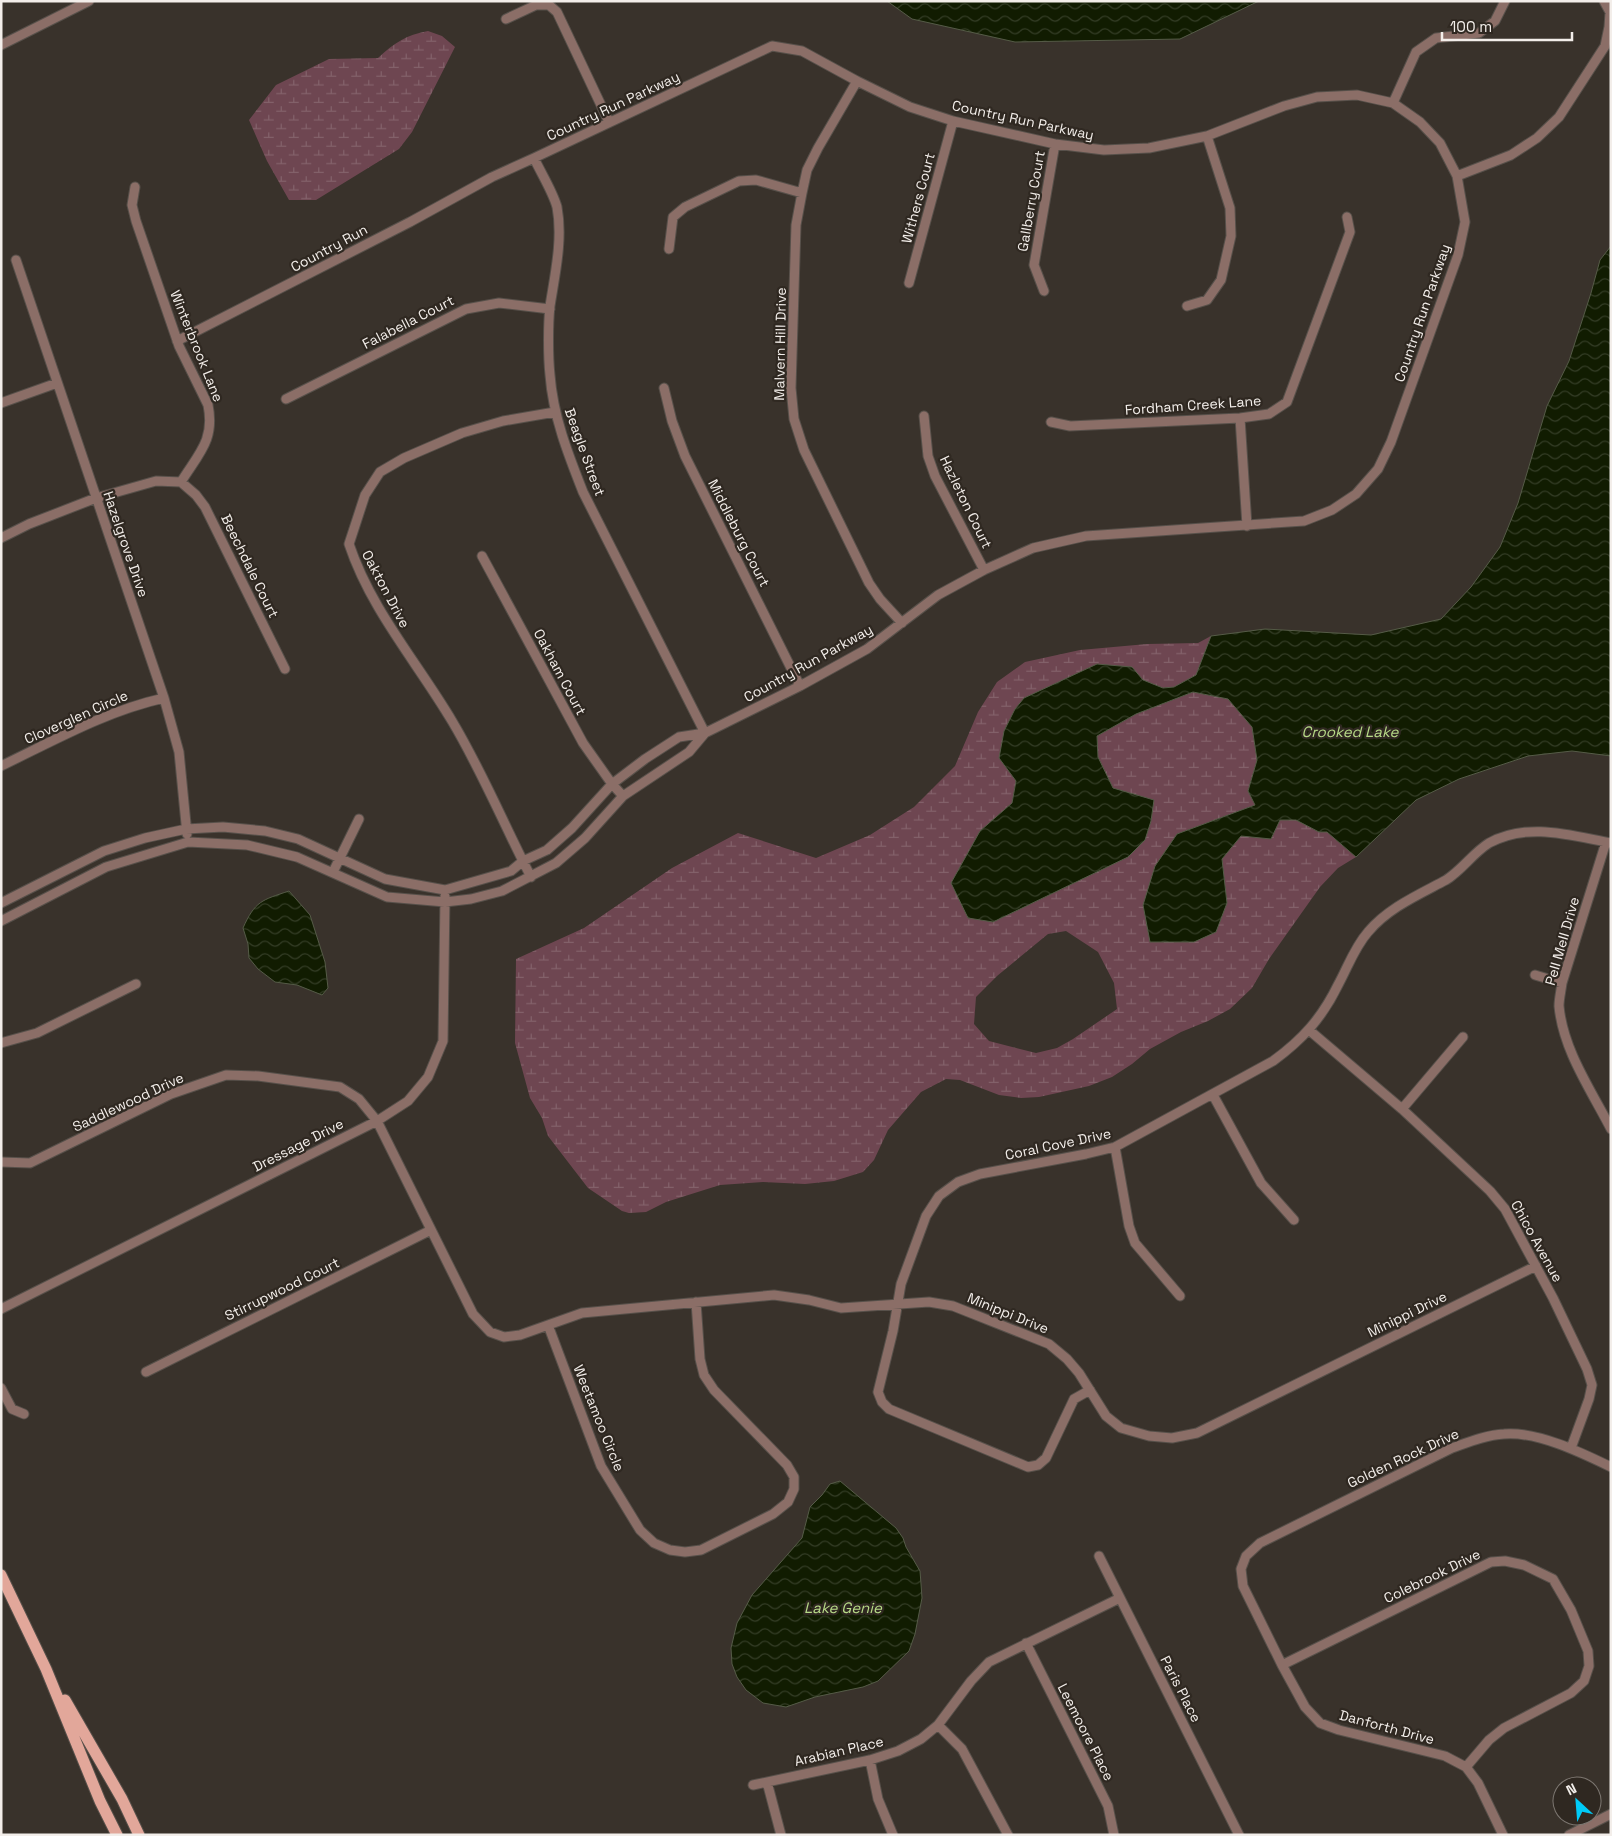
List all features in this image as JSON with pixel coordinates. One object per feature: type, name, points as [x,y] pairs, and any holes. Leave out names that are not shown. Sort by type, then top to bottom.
[{"type":"main road","points":[[1,1575],[46,1669],[100,1801],[117,1835]]},
{"type":"main road","points":[[46,1669],[122,1799],[139,1835]]},
{"type":"street","points":[[1,45],[89,1]]},
{"type":"street","points":[[1393,103],[1416,52],[1436,38],[1479,33],[1494,21],[1506,1]]},
{"type":"street","points":[[1457,176],[1510,155],[1537,138],[1559,117],[1605,46],[1610,12],[1604,1]]},
{"type":"street","points":[[506,19],[536,5],[549,5],[557,12],[610,122]]},
{"type":"street","name":"Country Run Parkway","points":[[1,903],[104,851],[144,838],[186,829],[223,827],[265,831],[298,839],[384,878],[445,890],[511,871],[523,862],[547,850],[572,828],[612,784],[645,759],[679,737],[705,733],[800,686],[867,649],[938,595],[984,570],[1033,548],[1086,536],[1304,521],[1332,510],[1356,494],[1378,468],[1391,442],[1458,255],[1465,222],[1457,176],[1440,143],[1420,122],[1393,103],[1357,95],[1317,97],[1284,106],[1207,136],[1149,148],[1104,150],[1055,144],[953,121],[910,107],[856,81],[802,51],[772,46],[492,176]]},
{"type":"street","name":"Malvern Hill Drive","points":[[856,81],[807,170],[796,225],[792,388],[794,419],[804,450],[870,583],[902,624]]},
{"type":"street","name":"Withers Court","points":[[909,283],[953,121]]},
{"type":"street","points":[[1188,306],[1207,300],[1221,280],[1231,236],[1230,208],[1207,136]]},
{"type":"street","name":"Gallberry Court","points":[[1044,291],[1034,265],[1055,144]]},
{"type":"street","name":"Beagle Street","points":[[534,158],[556,206],[558,236],[556,271],[550,309],[550,374],[555,412],[568,455],[583,492],[705,733]]},
{"type":"street","name":"Country Run","points":[[177,341],[410,222],[492,176]]},
{"type":"street","points":[[669,249],[673,217],[685,207],[739,181],[756,180],[802,193]]},
{"type":"street","name":"Winterbrook Lane","points":[[135,187],[132,205],[136,221],[177,341],[208,405],[211,426],[208,438],[181,482]]},
{"type":"street","name":"Fordham Creek Lane","points":[[1051,422],[1070,426],[1240,418],[1269,414],[1287,402],[1350,232],[1346,217]]},
{"type":"street","name":"Hazelgrove Drive","points":[[16,260],[164,698],[179,752],[188,842]]},
{"type":"street","name":"Falabella Court","points":[[286,399],[466,309],[499,302],[550,309]]},
{"type":"street","points":[[1,403],[57,383]]},
{"type":"street","name":"Middleburg Court","points":[[664,388],[672,421],[685,456],[800,686]]},
{"type":"street","name":"Oakton Drive","points":[[531,877],[474,759],[451,719],[399,644],[364,583],[349,544],[365,495],[380,472],[404,458],[462,433],[503,421],[555,412]]},
{"type":"street","name":"Hazleton Court","points":[[924,416],[928,456],[935,476],[984,570]]},
{"type":"street","points":[[1240,418],[1247,526]]},
{"type":"street","points":[[1,538],[29,524],[96,498],[156,481],[181,482]]},
{"type":"street","name":"Beechdale Court","points":[[181,482],[196,495],[205,507],[285,669]]},
{"type":"street","name":"Oakham Court","points":[[482,556],[583,743],[612,784],[624,796]]},
{"type":"street","name":"Cloverglen Circle","points":[[1,766],[109,714],[137,704],[164,698]]},
{"type":"street","name":"Country Run Parkway","points":[[1,921],[106,868],[188,842],[247,845],[297,857],[386,896],[446,902],[471,899],[502,891],[556,863],[585,838],[624,796],[689,752],[705,733]]},
{"type":"street","points":[[333,872],[359,819]]},
{"type":"street","name":"Coral Cove Drive","points":[[1090,1390],[1074,1399],[1046,1458],[1038,1465],[1028,1467],[889,1409],[882,1402],[878,1392],[893,1331],[896,1303],[901,1284],[926,1216],[939,1196],[958,1182],[980,1174],[1115,1147],[1273,1061],[1295,1045],[1323,1012],[1338,986],[1352,955],[1368,932],[1396,906],[1454,875],[1488,844],[1515,833],[1538,830],[1608,842]]},
{"type":"street","name":"Pell Mell Drive","points":[[1608,842],[1562,983],[1559,1004],[1563,1032],[1611,1129]]},
{"type":"street","name":"Dressage Drive","points":[[1,1309],[377,1121],[408,1101],[428,1077],[444,1040],[445,890]]},
{"type":"street","points":[[1535,974],[1562,983]]},
{"type":"street","points":[[1,1043],[38,1033],[136,984]]},
{"type":"street","name":"Chico Avenue","points":[[1309,1030],[1402,1109],[1490,1191],[1505,1209],[1587,1368],[1592,1385],[1589,1399],[1571,1448]]},
{"type":"street","points":[[1402,1109],[1464,1037]]},
{"type":"street","name":"Saddlewood Drive","points":[[1,1162],[30,1163],[171,1094],[226,1075],[258,1076],[340,1087],[359,1099],[377,1121],[455,1280]]},
{"type":"street","points":[[1213,1095],[1261,1183],[1294,1220]]},
{"type":"street","points":[[1115,1147],[1129,1226],[1135,1243],[1180,1296]]},
{"type":"street","name":"Stirrupwood Court","points":[[146,1372],[431,1230]]},
{"type":"street","name":"Minippi Drive","points":[[455,1280],[473,1314],[490,1332],[504,1337],[520,1336],[582,1313],[774,1295],[809,1300],[841,1308],[867,1308],[896,1303],[929,1302],[953,1306],[1049,1344],[1067,1359],[1106,1416],[1122,1428],[1149,1436],[1172,1438],[1197,1433],[1536,1266]]},
{"type":"street","name":"Weetamoo Circle","points":[[548,1325],[601,1466],[640,1530],[654,1543],[670,1550],[685,1552],[701,1550],[778,1510],[788,1502],[794,1489],[794,1477],[787,1465],[714,1390],[704,1375],[700,1359],[696,1302]]},
{"type":"street","points":[[1,1388],[12,1409],[24,1414]]},
{"type":"street","name":"Golden Rock Drive","points":[[1243,1586],[1241,1569],[1246,1556],[1260,1543],[1452,1448],[1480,1438],[1506,1434],[1526,1436],[1571,1448],[1611,1467]]},
{"type":"street","name":"Paris Place","points":[[1099,1556],[1240,1835]]},
{"type":"street","name":"Colebrook Drive","points":[[1282,1665],[1491,1562],[1505,1561],[1524,1565],[1553,1580],[1571,1610],[1588,1651],[1589,1666],[1584,1681],[1571,1693],[1504,1728],[1489,1740],[1466,1768]]},
{"type":"street","name":"Danforth Drive","points":[[1243,1586],[1305,1707],[1320,1723],[1339,1730],[1444,1756],[1466,1768],[1478,1783],[1503,1835]]},
{"type":"street","name":"Arabian Place","points":[[753,1785],[870,1760],[898,1751],[921,1740],[938,1725],[989,1662],[1120,1598]]},
{"type":"street","name":"Leemoore Place","points":[[1026,1643],[1108,1806],[1114,1835]]},
{"type":"street","points":[[938,1725],[962,1748],[1008,1835]]},
{"type":"street","points":[[870,1760],[878,1799],[892,1835]]},
{"type":"street","points":[[767,1782],[781,1835]]},
{"type":"street","points":[[1569,1835],[1611,1814]]},
{"type":"green space","points":[[428,31],[442,36],[455,47],[412,132],[399,149],[316,200],[289,200],[267,161],[249,120],[276,85],[329,59],[378,58],[401,40]]},
{"type":"green space","points":[[1211,636],[1196,675],[1174,687],[1163,688],[1142,680],[1131,667],[1016,781],[1012,803],[980,831],[1113,788],[1098,757],[1097,736],[1136,714],[1193,692],[1228,699],[1252,727],[1257,760],[1248,791],[1255,805],[1177,834],[1227,903],[1222,859],[1241,836],[1279,820],[1296,820],[1319,832],[1327,832],[1356,857],[1338,868],[1320,887],[1269,959],[1252,988],[1230,1009],[1208,1021],[1181,1032],[1150,1049],[1112,1077],[1089,1086],[1039,1097],[1021,1098],[999,1095],[960,1080],[946,1079],[921,1092],[888,1130],[874,1160],[863,1172],[834,1181],[805,1184],[763,1182],[720,1185],[666,1202],[646,1212],[629,1213],[622,1211],[588,1188],[548,1136],[542,1118],[530,1098],[515,1043],[516,959],[584,928],[672,868],[738,833],[816,858],[870,835],[914,807],[955,766],[978,712],[997,682],[1025,662],[1080,650],[1147,644],[1198,643]],"holes":[[[1066,931],[1098,952],[1114,983],[1117,1009],[1073,1039],[1057,1048],[1036,1053],[989,1041],[974,1024],[976,997],[997,976],[1048,934]]]},
{"type":"water","points":[[887,1],[1259,1],[1180,39],[1015,42],[912,19]]},
{"type":"water","name":"Crooked Lake","points":[[1611,246],[1611,756],[1572,751],[1528,756],[1459,779],[1416,800],[1356,857],[1327,832],[1319,832],[1296,820],[1280,820],[1271,839],[1241,836],[1222,859],[1227,903],[1216,932],[1194,942],[1150,942],[1143,905],[1155,866],[1177,834],[1255,805],[1248,791],[1257,760],[1252,727],[1228,699],[1193,692],[1136,714],[1097,736],[1098,757],[1113,788],[1154,800],[1151,821],[1145,840],[1128,857],[993,922],[968,918],[951,883],[980,831],[1012,803],[1016,781],[999,758],[1004,731],[1015,709],[1024,698],[1097,664],[1132,667],[1143,680],[1163,688],[1174,687],[1196,675],[1211,636],[1265,629],[1371,635],[1441,619],[1471,587],[1500,547],[1518,503],[1547,406],[1569,361],[1600,260]]},
{"type":"water","points":[[289,891],[310,915],[325,962],[328,988],[322,995],[297,985],[275,982],[258,969],[249,958],[248,944],[243,928],[251,912],[260,903]]},
{"type":"water","name":"Lake Genie","points":[[840,1481],[896,1528],[920,1571],[922,1598],[915,1634],[909,1651],[878,1681],[863,1687],[815,1697],[786,1707],[763,1703],[746,1690],[737,1677],[732,1664],[731,1648],[737,1623],[752,1595],[802,1538],[810,1507],[830,1484]]}]
